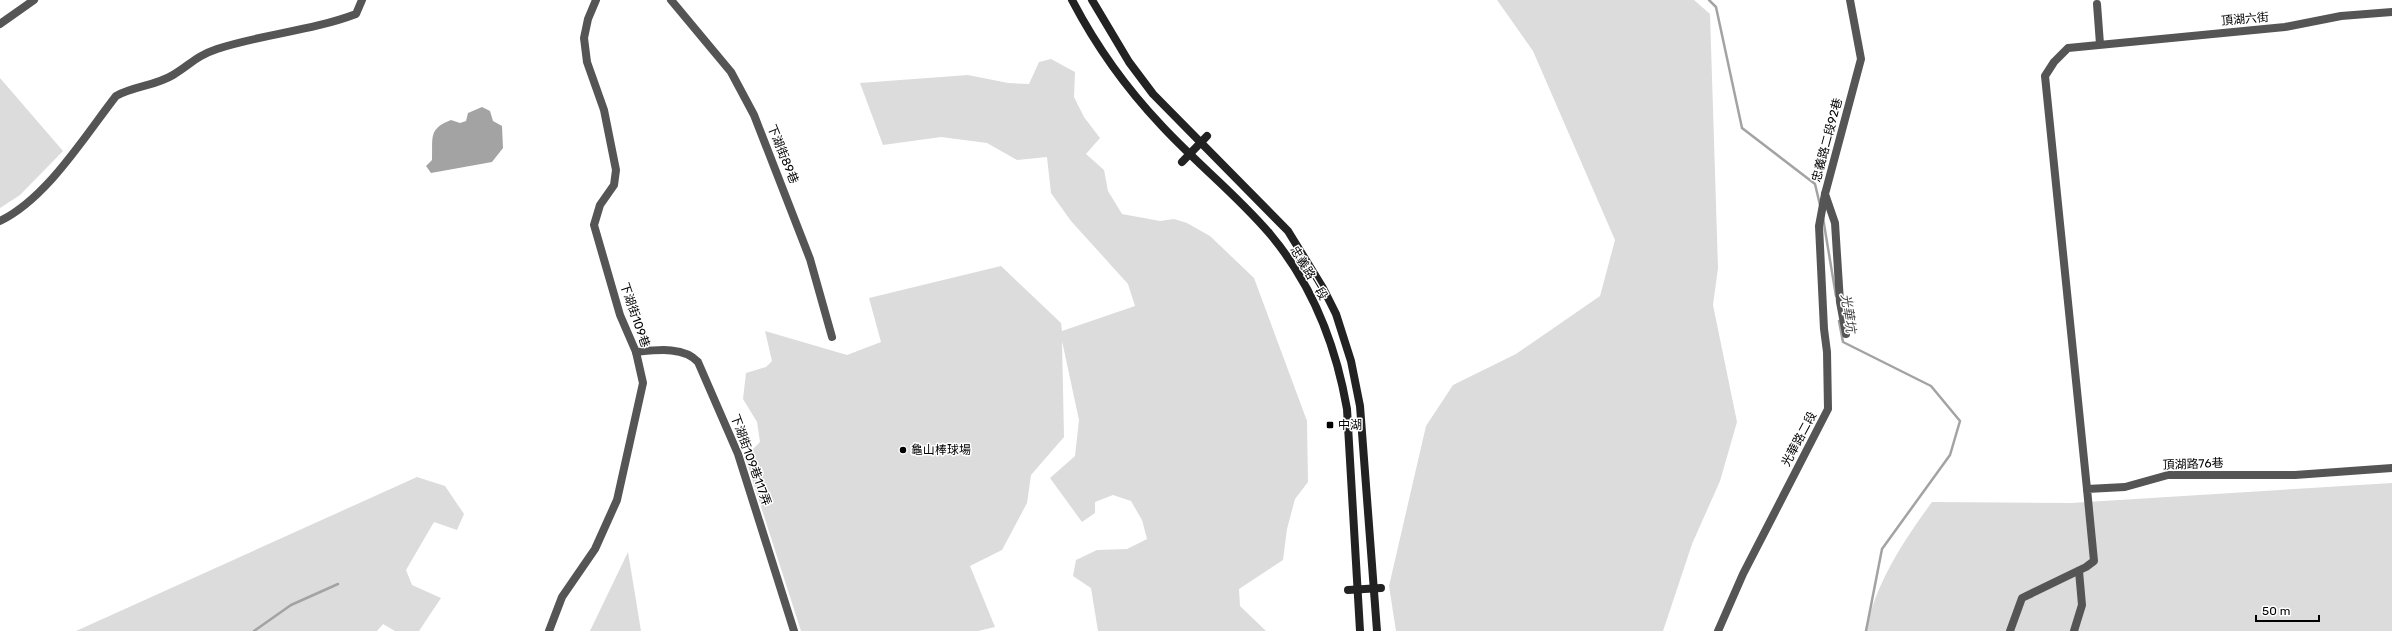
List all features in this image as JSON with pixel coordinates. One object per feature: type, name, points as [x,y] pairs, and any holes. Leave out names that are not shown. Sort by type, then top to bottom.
[{"type":"main road","name":"忠義路一段","points":[[1072,0],[1116,71],[1162,126],[1270,235],[1299,277],[1321,317],[1335,360],[1347,409],[1352,590],[1360,631]]},
{"type":"main road","name":"忠義路一段","points":[[1092,0],[1138,75],[1288,231],[1323,288],[1336,314],[1351,361],[1360,406],[1377,588],[1377,631]]},
{"type":"main road","points":[[1182,162],[1207,136]]},
{"type":"main road","points":[[1352,590],[1377,588]]},
{"type":"street","points":[[0,24],[34,0]]},
{"type":"street","name":"下湖街109巷","points":[[549,631],[562,597],[595,549],[617,500],[643,383],[636,352],[620,315],[594,225],[600,206],[614,185],[616,170],[604,110],[587,62],[584,38],[588,19],[596,0]]},
{"type":"street","name":"下湖街89巷","points":[[671,0],[731,72],[754,115],[810,259],[832,337]]},
{"type":"street","name":"忠義路二段92巷","points":[[1846,334],[1840,302],[1835,223],[1825,194],[1861,59],[1850,0]]},
{"type":"street","points":[[0,222],[29,201],[58,172],[116,96],[126,90],[152,84],[172,76],[193,59],[218,49],[334,22],[356,14],[362,1]]},
{"type":"street","points":[[2098,4],[2100,44]]},
{"type":"street","name":"頂湖六街","points":[[2087,489],[2045,76],[2054,62],[2068,48],[2285,27],[2341,16],[2392,12]]},
{"type":"street","name":"光華路二段","points":[[1718,631],[1742,574],[1828,409],[1828,359],[1824,329],[1819,226],[1825,194]]},
{"type":"street","name":"下湖街109巷117弄","points":[[636,352],[652,350],[684,351],[693,356],[698,362],[738,454],[794,631]]},
{"type":"street","name":"頂湖路76巷","points":[[2087,489],[2125,487],[2168,475],[2295,475],[2392,468]]},
{"type":"street","points":[[2010,631],[2022,598],[2079,571],[2094,561],[2087,489]]},
{"type":"street","points":[[2074,631],[2082,605],[2079,571]]},
{"type":"shaded area","points":[[1497,0],[1694,0],[1710,14],[1718,268],[1713,305],[1737,422],[1720,481],[1692,544],[1663,631],[1396,631],[1389,586],[1426,426],[1453,385],[1516,354],[1600,296],[1615,240],[1533,51]]},
{"type":"shaded area","points":[[1051,59],[1075,72],[1074,97],[1084,117],[1100,138],[1086,154],[1104,170],[1108,191],[1122,214],[1160,221],[1174,219],[1187,223],[1210,236],[1254,278],[1307,421],[1308,482],[1295,499],[1287,529],[1283,560],[1239,589],[1240,606],[1266,631],[1098,631],[1091,588],[1073,576],[1076,560],[1097,550],[1127,549],[1147,539],[1142,520],[1131,501],[1113,495],[1095,502],[1095,513],[1082,522],[1050,478],[1075,456],[1079,420],[1062,341],[1064,437],[1031,475],[1027,503],[1002,550],[970,566],[995,627],[978,631],[801,631],[745,457],[760,442],[757,422],[743,399],[746,373],[766,367],[772,361],[765,331],[847,355],[881,342],[869,298],[1001,266],[1061,323],[1062,331],[1135,306],[1128,284],[1071,221],[1051,193],[1047,157],[1017,160],[987,143],[941,137],[883,145],[860,83],[968,75],[1008,83],[1029,84],[1039,62]]},
{"type":"shaded area","points":[[0,78],[63,151],[20,195],[0,208]]},
{"type":"shaded area","points":[[482,107],[490,111],[493,121],[502,126],[503,148],[492,162],[431,173],[426,166],[432,160],[432,140],[438,127],[451,120],[460,123],[466,121],[468,113]]},
{"type":"shaded area","points":[[417,477],[445,486],[464,514],[457,530],[434,522],[406,570],[412,585],[441,598],[419,631],[395,631],[383,624],[377,631],[76,631]]},
{"type":"shaded area","points":[[2392,483],[2392,631],[1866,631],[1876,596],[1883,580],[1901,547],[1932,502],[2071,503]]},
{"type":"shaded area","points":[[628,552],[641,631],[590,631]]},
{"type":"waterway","name":"光華坑","points":[[1709,0],[1716,7],[1742,128],[1815,184],[1820,205]]},
{"type":"waterway","name":"光華坑","points":[[1823,218],[1836,296]]},
{"type":"waterway","name":"光華坑","points":[[1839,321],[1843,342],[1931,386],[1960,421],[1950,455],[1882,549],[1866,631]]},
{"type":"waterway","points":[[254,631],[291,605],[338,584]]},
{"type":"place","name":"中湖","points":[[1330,425]]},
{"type":"place","name":"龜山棒球場","points":[[903,450]]}]
